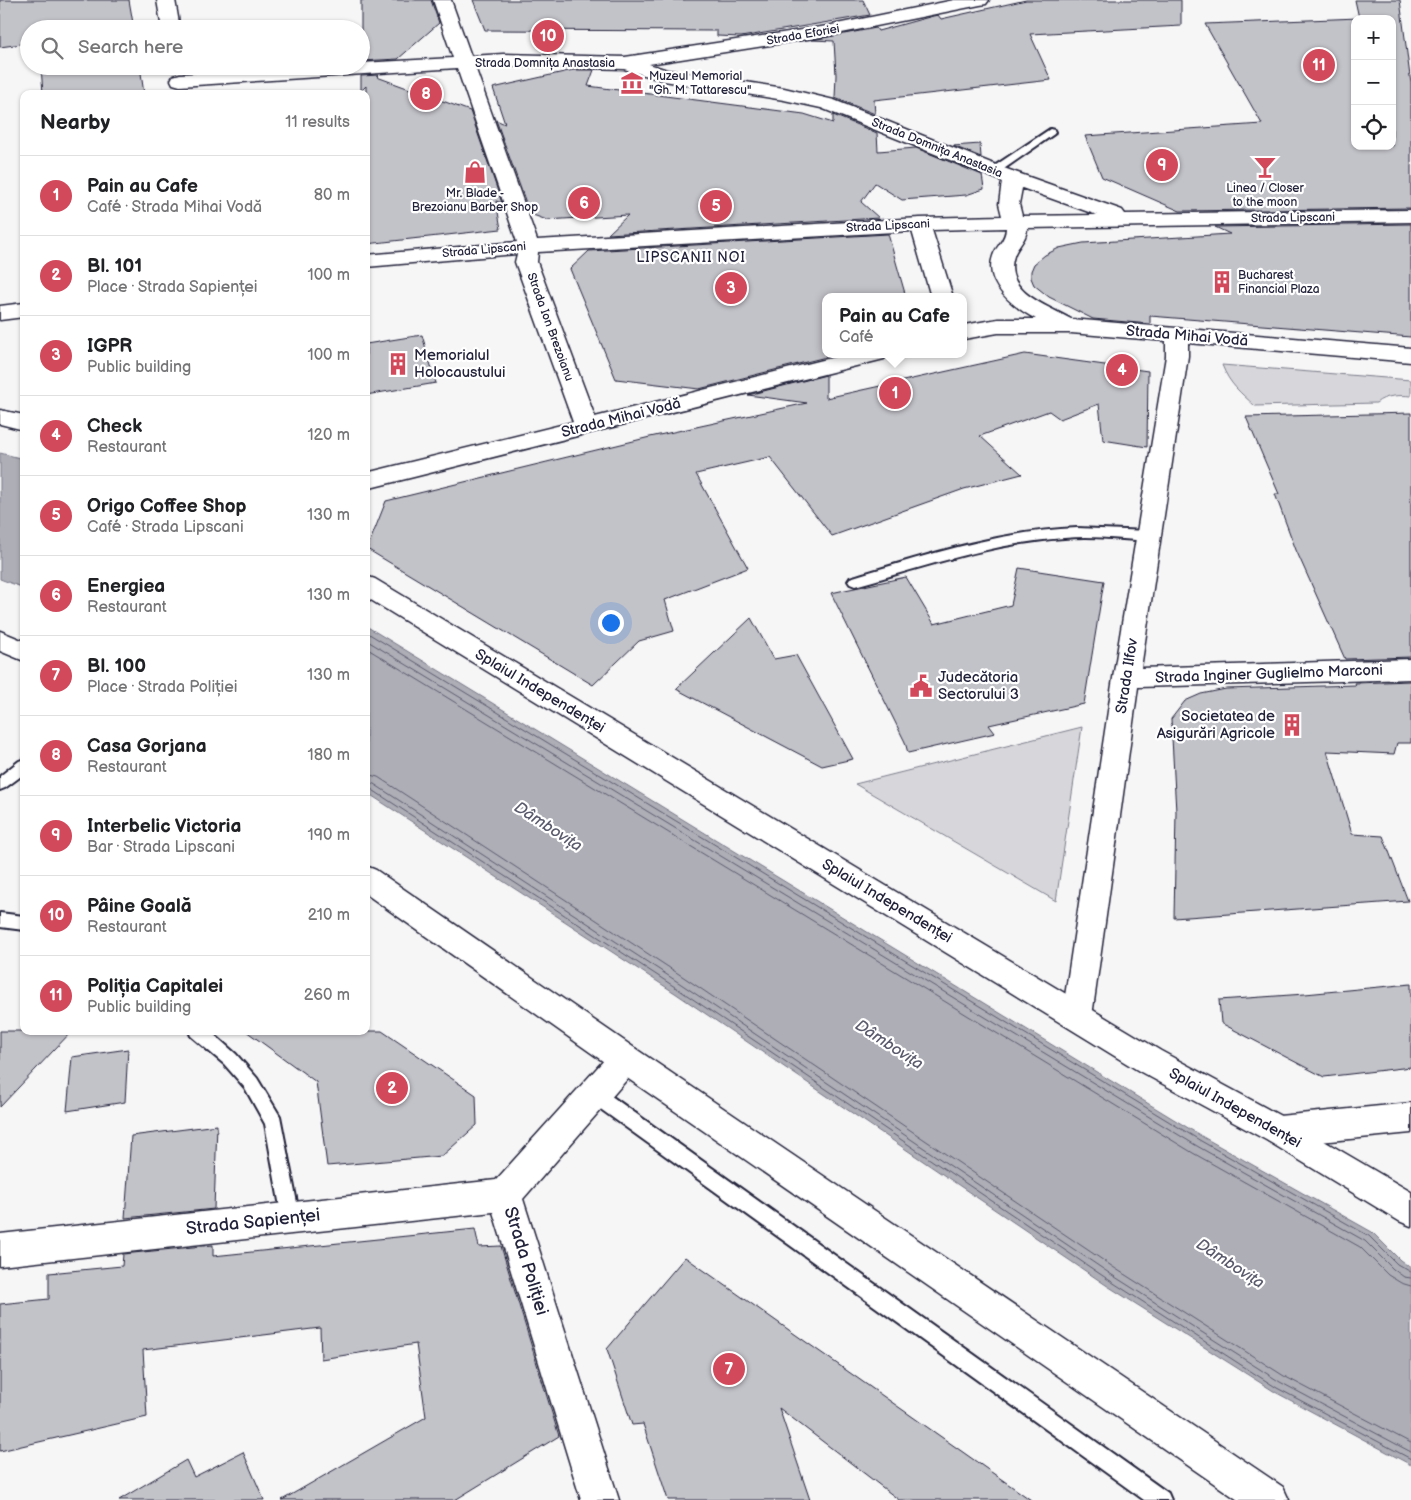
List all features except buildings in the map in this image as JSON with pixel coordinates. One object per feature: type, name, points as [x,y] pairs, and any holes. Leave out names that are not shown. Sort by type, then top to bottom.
[{"type":"street","points":[[166,0],[169,20]]},
{"type":"street","name":"Strada Ion Brezoianu","points":[[442,0],[529,246],[526,262],[586,427]]},
{"type":"street","name":"Strada Eforiei","points":[[626,63],[827,31],[980,0]]},
{"type":"street","name":"Strada Domnița Anastasia","points":[[370,69],[529,60],[626,63],[664,75],[784,94],[827,104],[1003,174],[1131,220]]},
{"type":"street","name":"Strada Domnița Anastasia","points":[[180,80],[264,75]]},
{"type":"street","name":"Strada Domnița Anastasia","points":[[1003,174],[1013,186],[1009,209],[1017,229],[1002,259],[1003,272],[1008,285],[1018,298],[1032,309],[1050,319],[1071,326]]},
{"type":"street","name":"Strada Lipscani","points":[[370,261],[529,246],[920,224],[1411,216]]},
{"type":"street","points":[[920,224],[941,293]]},
{"type":"street","points":[[0,313],[20,310]]},
{"type":"street","name":"Strada Mihai Vodă","points":[[967,331],[998,326],[1071,326],[1411,355]]},
{"type":"street","name":"Strada Ilfov","points":[[1077,1016],[1126,678],[1177,356],[1177,336]]},
{"type":"street","name":"Strada Mihai Vodă","points":[[370,480],[860,358]]},
{"type":"street","points":[[0,417],[20,422]]},
{"type":"street","name":"Splaiul Independenței","points":[[370,587],[1150,1061],[1279,1131],[1411,1210]]},
{"type":"street","points":[[0,640],[20,650]]},
{"type":"street","name":"Strada Inginer Guglielmo Marconi","points":[[1126,678],[1411,670]]},
{"type":"street","points":[[370,881],[625,1059],[1270,1500]]},
{"type":"street","name":"Strada Poliției","points":[[600,1500],[505,1195],[625,1059]]},
{"type":"street","points":[[1279,1131],[1411,1118]]},
{"type":"street","name":"Strada Sapienței","points":[[0,1250],[505,1195]]},
{"type":"lane","points":[[1003,174],[1050,132]]},
{"type":"lane","points":[[855,581],[964,550],[1054,534],[1096,532],[1148,536]]},
{"type":"lane","points":[[0,784],[20,768]]},
{"type":"lane","points":[[0,920],[20,922]]},
{"type":"lane","points":[[202,1035],[230,1059],[251,1083],[274,1122],[291,1218]]},
{"type":"lane","points":[[594,1094],[1161,1500]]},
{"type":"shaded area","points":[[1222,365],[1411,380],[1411,396],[1388,397],[1376,403],[1255,406],[1232,383]]},
{"type":"shaded area","points":[[1082,727],[1056,901],[855,784]]},
{"type":"water","points":[[0,453],[20,458],[20,586],[0,579]]},
{"type":"water","name":"Dâmbovița","points":[[370,628],[1203,1137],[1372,1232],[1400,1260],[1411,1268],[1411,1465],[1275,1392],[1106,1285],[675,993],[370,795]]},
{"type":"place","name":"Pâine Goală","points":[[548,36]]},
{"type":"place","name":"Poliția Capitalei","points":[[1319,65]]},
{"type":"place","name":"Muzeul Memorial \"Gh. M. Tattarescu\"","points":[[632,83]]},
{"type":"place","name":"Casa Gorjana","points":[[426,94]]},
{"type":"place","name":"Interbelic Victoria","points":[[1162,165]]},
{"type":"place","name":"Linea / Closer to the moon","points":[[1265,167]]},
{"type":"place","name":"Mr. Blade - Brezoianu Barber Shop","points":[[475,172]]},
{"type":"place","name":"Energiea","points":[[584,203]]},
{"type":"place","name":"Origo Coffee Shop","points":[[716,206]]},
{"type":"place","name":"Bucharest Financial Plaza","points":[[1222,282]]},
{"type":"place","name":"IGPR","points":[[731,288]]},
{"type":"place","name":"Memorialul Holocaustului","points":[[398,364]]},
{"type":"place","name":"Check","points":[[1122,370]]},
{"type":"place","name":"Pain au Cafe","points":[[895,393]]},
{"type":"place","name":"Judecătoria Sectorului 3","points":[[921,686]]},
{"type":"place","name":"Societatea de Asigurări Agricole","points":[[1292,725]]},
{"type":"place","name":"Bl. 101","points":[[392,1088]]},
{"type":"place","name":"Bl. 100","points":[[729,1369]]},
{"type":"district","name":"LIPSCANII NOI","points":[[691,257]]}]
